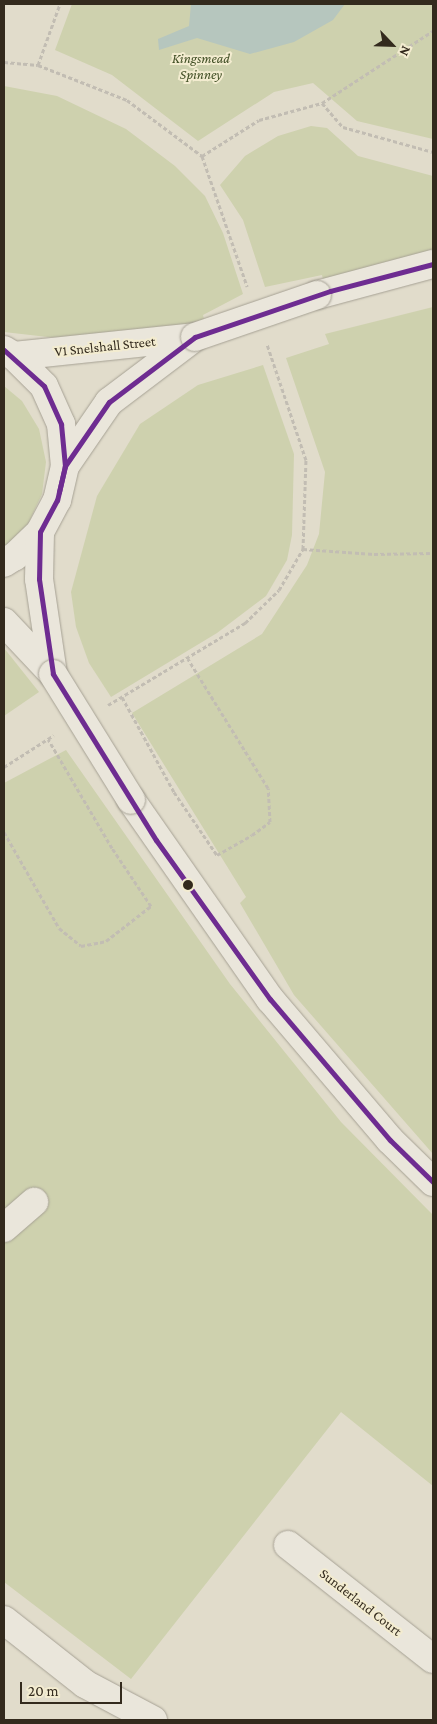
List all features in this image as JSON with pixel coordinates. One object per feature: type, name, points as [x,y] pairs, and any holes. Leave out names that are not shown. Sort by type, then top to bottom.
[{"type":"street","name":"V1 Snelshall Street","points":[[9,353],[195,337],[317,295],[433,264]]},
{"type":"street","name":"V1 Snelshall Street","points":[[65,466],[109,402],[195,337]]},
{"type":"street","points":[[4,563],[15,556],[40,532],[57,500],[65,466],[61,424],[44,386],[9,353]]},
{"type":"street","points":[[40,532],[39,578],[53,674]]},
{"type":"street","points":[[4,622],[53,674],[131,800],[270,999],[390,1140],[433,1182]]},
{"type":"street","points":[[4,1228],[34,1202]]},
{"type":"street","name":"Sunderland Court","points":[[288,1545],[433,1660]]},
{"type":"street","points":[[4,1620],[85,1684],[154,1720]]},
{"type":"path","points":[[38,65],[60,4]]},
{"type":"path","points":[[202,156],[259,120],[322,103],[433,31]]},
{"type":"path","points":[[4,62],[38,65],[127,100],[202,156],[250,294]]},
{"type":"path","points":[[322,103],[343,127],[433,152]]},
{"type":"path","points":[[105,706],[188,659],[245,623],[278,590],[303,549],[306,460],[265,340]]},
{"type":"path","points":[[303,549],[374,554],[433,554]]},
{"type":"path","points":[[122,697],[174,792],[217,855],[252,835],[270,822],[268,788],[188,659]]},
{"type":"path","points":[[4,767],[56,734]]},
{"type":"path","points":[[4,832],[59,928],[81,946],[106,941],[151,906],[112,848],[48,739]]},
{"type":"green space","name":"Kingsmead Spinney","points":[[72,4],[433,4],[433,139],[357,121],[313,83],[274,92],[198,141],[112,75],[55,50]]},
{"type":"green space","points":[[4,86],[57,96],[126,129],[175,166],[205,196],[223,233],[243,294],[203,315],[206,328],[74,340],[4,332]]},
{"type":"green space","points":[[311,126],[327,128],[358,156],[433,176],[433,259],[325,289],[322,275],[265,287],[243,220],[220,185],[245,156],[278,136]]},
{"type":"green space","points":[[433,307],[433,1154],[294,995],[240,903],[246,897],[132,713],[262,634],[307,565],[319,534],[325,472],[286,358],[329,344],[325,334]]},
{"type":"green space","points":[[263,365],[294,454],[292,535],[287,560],[266,596],[217,633],[111,697],[89,663],[76,627],[71,592],[97,496],[140,424],[198,385]]},
{"type":"green space","points":[[4,386],[22,401],[39,429],[46,462],[42,494],[28,524],[4,547]]},
{"type":"green space","points":[[4,648],[39,692],[4,716]]},
{"type":"green space","points":[[66,750],[230,984],[341,1122],[433,1215],[433,1486],[341,1412],[131,1679],[4,1582],[4,783]]},
{"type":"shaded area","points":[[191,4],[345,4],[333,20],[294,42],[250,54],[197,38],[159,50],[158,39],[189,26]]},
{"type":"transit line","points":[[433,264],[330,291],[195,337],[109,402],[65,466],[57,500],[40,532],[39,579],[53,674],[156,840],[270,999],[390,1140],[433,1182]]},
{"type":"transit line","points":[[4,350],[44,386],[61,424],[65,466],[59,492]]}]
